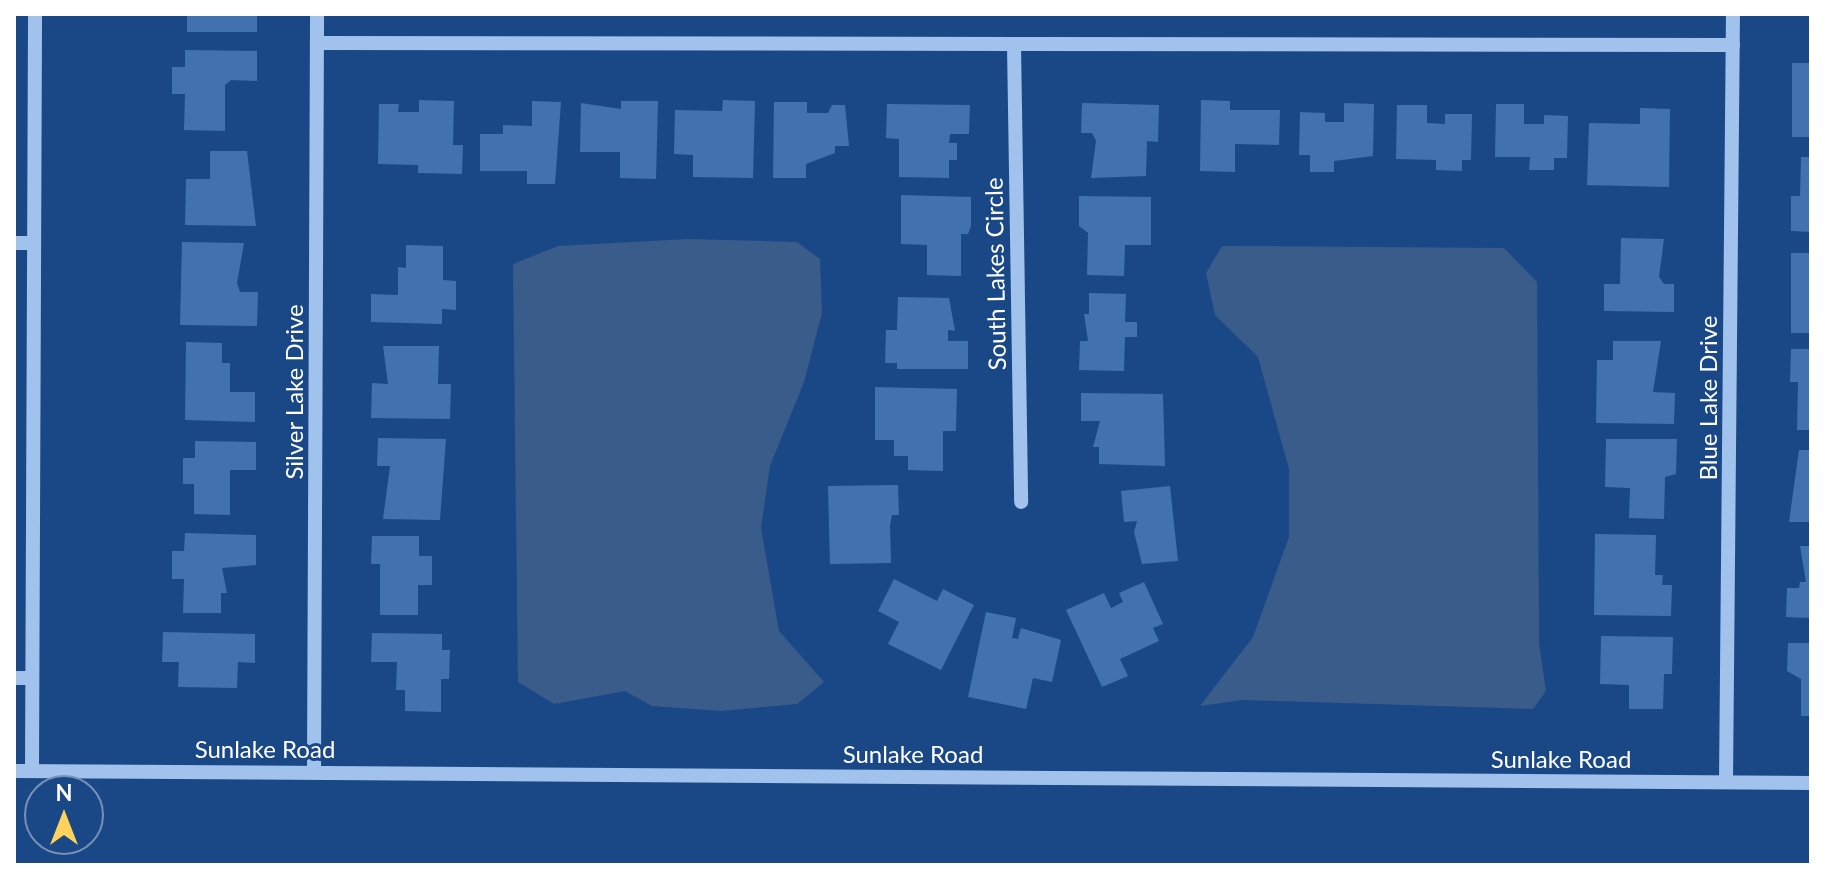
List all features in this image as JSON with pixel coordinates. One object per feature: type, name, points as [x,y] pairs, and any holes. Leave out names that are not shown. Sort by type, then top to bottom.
[{"type":"street","points":[[32,771],[35,14]]},
{"type":"street","name":"Silver Lake Drive","points":[[314,771],[317,14]]},
{"type":"street","name":"Blue Lake Drive","points":[[1726,782],[1733,14]]},
{"type":"street","points":[[317,43],[1733,45]]},
{"type":"street","name":"South Lakes Circle","points":[[1014,45],[1021,502]]},
{"type":"street","points":[[14,243],[34,243]]},
{"type":"street","points":[[14,678],[32,678]]},
{"type":"street","name":"Sunlake Road","points":[[14,771],[1811,783]]},
{"type":"water","points":[[688,239],[797,242],[820,259],[822,313],[804,382],[770,466],[761,528],[779,631],[824,682],[797,704],[721,711],[652,706],[625,691],[554,704],[518,682],[513,264],[558,246]]},
{"type":"water","points":[[1222,246],[1504,248],[1537,282],[1539,644],[1546,691],[1533,709],[1242,700],[1200,706],[1253,637],[1289,537],[1289,469],[1258,357],[1215,315],[1206,273]]},
{"type":"building","points":[[187,14],[257,14],[257,32],[187,32]]},
{"type":"building","points":[[185,50],[257,51],[257,81],[231,80],[225,85],[225,131],[184,130],[185,94],[172,94],[172,67],[185,67]]},
{"type":"building","points":[[1792,63],[1811,63],[1811,137],[1792,137]]},
{"type":"building","points":[[419,100],[454,101],[453,145],[463,145],[462,174],[418,173],[418,165],[378,164],[379,104],[399,104],[398,112],[419,112]]},
{"type":"building","points":[[723,100],[755,101],[753,178],[693,177],[693,155],[674,154],[675,110],[722,111]]},
{"type":"building","points":[[1201,100],[1230,101],[1230,110],[1280,110],[1279,145],[1235,144],[1235,172],[1200,171]]},
{"type":"building","points":[[532,101],[561,102],[555,184],[527,184],[527,171],[480,171],[480,134],[503,134],[503,125],[532,126]]},
{"type":"building","points":[[621,101],[658,101],[656,179],[620,178],[620,152],[580,152],[581,103],[621,109]]},
{"type":"building","points":[[774,102],[807,102],[807,113],[828,113],[832,105],[845,105],[849,146],[835,146],[835,153],[806,164],[806,178],[773,178]]},
{"type":"building","points":[[1082,103],[1159,105],[1158,142],[1147,141],[1146,176],[1091,178],[1096,141],[1092,133],[1081,133]]},
{"type":"building","points":[[1344,103],[1374,104],[1373,156],[1334,161],[1334,172],[1310,172],[1310,155],[1299,155],[1300,112],[1325,113],[1325,122],[1344,122]]},
{"type":"building","points":[[887,104],[970,105],[969,134],[950,134],[949,143],[957,143],[957,160],[949,160],[949,178],[899,177],[899,139],[886,138]]},
{"type":"building","points":[[1496,104],[1524,104],[1524,124],[1544,124],[1544,115],[1568,116],[1567,158],[1554,158],[1554,170],[1529,170],[1530,157],[1495,157]]},
{"type":"building","points":[[1397,105],[1427,105],[1427,123],[1445,124],[1445,114],[1472,114],[1471,160],[1462,160],[1462,171],[1436,170],[1436,160],[1396,159]]},
{"type":"building","points":[[1640,108],[1670,109],[1669,187],[1587,185],[1589,123],[1640,124]]},
{"type":"building","points":[[210,151],[247,151],[256,226],[185,225],[186,179],[210,179]]},
{"type":"building","points":[[1801,157],[1811,157],[1811,232],[1791,231],[1791,196],[1800,196]]},
{"type":"building","points":[[901,195],[971,197],[971,226],[968,234],[961,234],[961,276],[927,275],[927,245],[901,244]]},
{"type":"building","points":[[1079,196],[1151,197],[1151,245],[1125,245],[1124,276],[1087,275],[1088,233],[1079,226]]},
{"type":"building","points":[[1621,238],[1664,239],[1659,277],[1664,284],[1674,284],[1674,312],[1604,311],[1604,284],[1620,284]]},
{"type":"building","points":[[182,242],[244,243],[237,283],[240,292],[258,292],[257,326],[180,325]]},
{"type":"building","points":[[406,245],[443,246],[443,280],[456,281],[456,310],[442,309],[442,324],[371,322],[371,294],[398,295],[398,267],[406,268]]},
{"type":"building","points":[[1791,253],[1811,253],[1811,333],[1791,333]]},
{"type":"building","points":[[1089,293],[1126,294],[1125,322],[1137,322],[1137,337],[1125,337],[1124,371],[1079,370],[1080,341],[1088,341],[1084,314],[1089,314]]},
{"type":"building","points":[[898,297],[949,298],[955,331],[948,330],[948,341],[968,341],[968,369],[897,369],[897,363],[885,363],[886,330],[897,330]]},
{"type":"building","points":[[1613,341],[1661,341],[1653,392],[1675,393],[1674,424],[1596,423],[1597,360],[1613,360]]},
{"type":"building","points":[[186,342],[222,343],[222,363],[230,363],[230,392],[255,392],[255,422],[185,420]]},
{"type":"building","points":[[383,346],[439,346],[438,384],[451,384],[450,419],[371,418],[372,383],[388,384]]},
{"type":"building","points":[[1791,349],[1811,349],[1811,430],[1797,430],[1798,382],[1790,382]]},
{"type":"building","points":[[875,387],[957,389],[956,431],[943,431],[943,471],[908,470],[908,456],[894,456],[894,440],[875,440]]},
{"type":"building","points":[[1081,393],[1163,394],[1165,466],[1099,464],[1099,447],[1093,447],[1100,421],[1081,421]]},
{"type":"building","points":[[378,438],[446,439],[440,520],[383,519],[390,466],[377,466]]},
{"type":"building","points":[[1606,439],[1677,439],[1676,474],[1665,477],[1664,519],[1629,518],[1630,488],[1605,487]]},
{"type":"building","points":[[195,441],[256,442],[256,470],[230,470],[230,515],[194,514],[194,484],[183,484],[183,458],[195,458]]},
{"type":"building","points":[[1799,450],[1811,450],[1811,522],[1789,522]]},
{"type":"building","points":[[898,485],[899,515],[892,515],[890,525],[891,563],[830,564],[828,486]]},
{"type":"building","points":[[1170,486],[1178,561],[1142,564],[1134,532],[1137,521],[1124,522],[1121,491]]},
{"type":"building","points":[[185,533],[256,535],[256,565],[222,568],[227,593],[221,593],[221,613],[183,613],[184,579],[172,579],[172,551],[184,551]]},
{"type":"building","points":[[1595,534],[1656,535],[1655,575],[1663,575],[1662,585],[1672,585],[1671,616],[1594,615]]},
{"type":"building","points":[[372,536],[419,536],[419,556],[432,556],[432,585],[418,585],[418,615],[380,615],[380,564],[371,564]]},
{"type":"building","points":[[1800,546],[1811,546],[1811,618],[1786,617],[1787,588],[1799,588],[1800,582],[1806,582]]},
{"type":"building","points":[[894,579],[937,601],[943,589],[974,605],[941,670],[888,644],[899,622],[878,611]]},
{"type":"building","points":[[1144,582],[1163,624],[1153,628],[1159,641],[1120,659],[1128,676],[1102,687],[1066,610],[1104,593],[1111,608],[1123,602],[1119,593]]},
{"type":"building","points":[[986,612],[1016,618],[1012,638],[1018,639],[1021,628],[1061,640],[1052,682],[1033,678],[1026,709],[968,697]]},
{"type":"building","points":[[163,632],[255,634],[255,663],[238,662],[237,688],[178,687],[179,662],[162,662]]},
{"type":"building","points":[[372,633],[442,634],[442,650],[450,650],[449,679],[441,679],[441,712],[405,711],[405,690],[396,690],[397,662],[371,662]]},
{"type":"building","points":[[1601,636],[1673,637],[1672,674],[1664,674],[1663,709],[1629,709],[1629,685],[1600,684]]},
{"type":"building","points":[[1788,643],[1811,643],[1811,716],[1801,716],[1801,679],[1787,671]]}]
